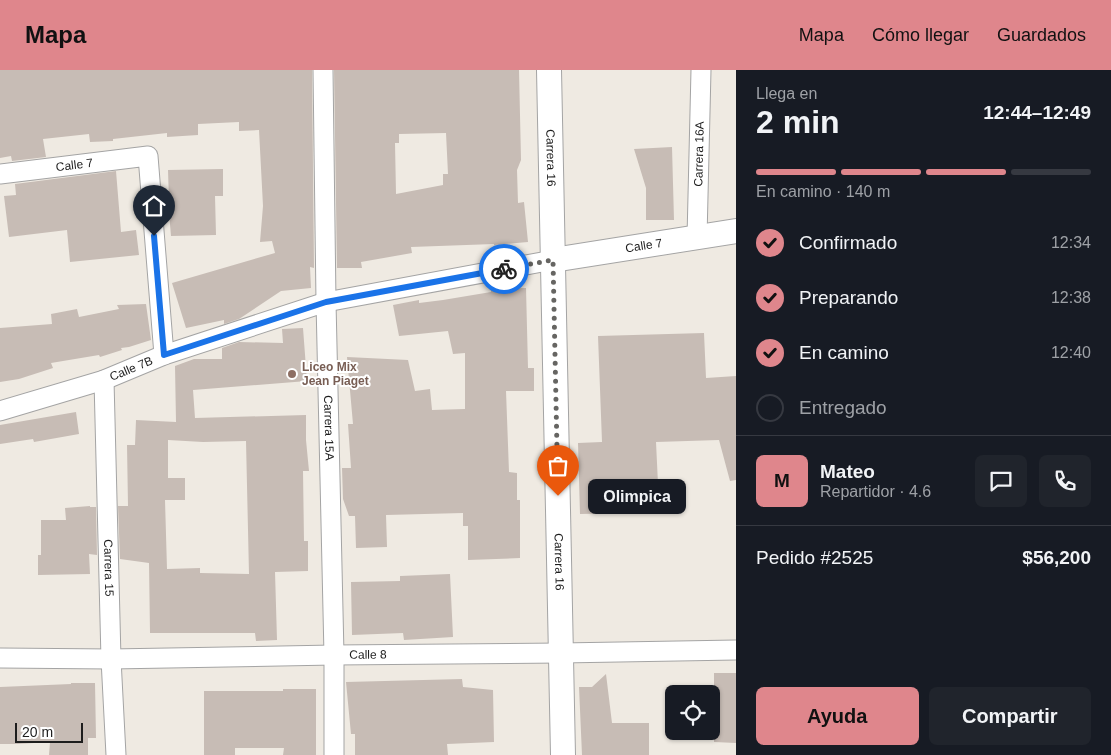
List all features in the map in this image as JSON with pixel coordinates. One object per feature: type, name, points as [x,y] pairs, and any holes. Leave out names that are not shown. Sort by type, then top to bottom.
[{"type":"street","name":"Carrera 15A","points":[[323,70],[334,655],[334,755]]},
{"type":"street","name":"Carrera 16","points":[[549,70],[563,755]]},
{"type":"street","name":"Carrera 16A","points":[[697,238],[701,70]]},
{"type":"street","name":"Calle 7","points":[[0,174],[148,156],[164,355]]},
{"type":"street","name":"Calle 7","points":[[553,260],[736,231]]},
{"type":"street","name":"Calle 7B","points":[[0,411],[104,380],[164,355],[326,302],[553,260]]},
{"type":"street","name":"Carrera 15","points":[[104,380],[111,659],[116,755]]},
{"type":"street","name":"Calle 8","points":[[0,658],[111,659],[736,650]]},
{"type":"building","points":[[0,70],[312,70],[314,268],[310,267],[311,288],[281,291],[239,319],[224,324],[224,320],[186,328],[172,283],[275,253],[272,241],[260,242],[263,206],[259,130],[239,131],[239,122],[198,124],[198,135],[167,137],[167,133],[113,139],[113,141],[90,142],[89,134],[43,139],[46,157],[12,161],[11,156],[0,158]]},
{"type":"building","points":[[334,70],[519,70],[521,160],[517,170],[518,203],[524,202],[528,242],[494,245],[411,247],[412,253],[361,262],[362,268],[337,268]],"holes":[[[446,133],[448,174],[443,174],[443,185],[396,194],[395,143],[399,143],[399,134]]]},
{"type":"building","points":[[672,147],[674,220],[646,220],[646,188],[634,149]]},
{"type":"building","points":[[223,169],[223,196],[215,196],[216,235],[171,236],[168,170]]},
{"type":"building","points":[[116,171],[121,232],[136,230],[139,255],[70,262],[67,230],[9,237],[4,196],[16,195],[15,184]]},
{"type":"building","points":[[526,288],[528,368],[534,368],[534,391],[506,391],[509,472],[517,473],[517,500],[520,500],[520,558],[468,560],[468,526],[463,526],[463,513],[386,515],[387,547],[356,548],[355,516],[349,516],[343,499],[342,468],[351,468],[348,424],[353,424],[347,357],[408,360],[415,391],[430,389],[432,410],[465,409],[465,353],[453,354],[448,331],[399,336],[393,305],[419,300],[419,303],[443,300],[491,292],[491,289]]},
{"type":"building","points":[[146,304],[151,340],[121,348],[122,350],[100,357],[99,355],[51,363],[53,368],[19,379],[0,382],[0,328],[52,324],[51,314],[77,309],[79,317],[119,309],[117,305]]},
{"type":"building","points":[[303,328],[307,381],[193,390],[195,418],[306,415],[309,471],[303,471],[304,541],[308,541],[308,571],[275,572],[277,640],[256,641],[255,633],[150,633],[149,563],[120,559],[118,506],[128,506],[127,445],[135,445],[136,420],[176,422],[175,366],[194,359],[222,359],[222,348],[239,342],[283,343],[282,329]],"holes":[[[168,440],[203,442],[246,441],[249,574],[200,573],[200,568],[167,569],[165,500],[185,500],[185,478],[168,478]]]},
{"type":"building","points":[[704,333],[706,378],[736,376],[736,480],[730,481],[719,440],[656,442],[658,484],[627,485],[629,513],[580,514],[578,443],[602,442],[598,336]]},
{"type":"building","points":[[76,412],[79,434],[34,442],[33,439],[0,444],[0,425]]},
{"type":"building","points":[[96,507],[97,555],[89,554],[90,574],[38,575],[38,555],[41,555],[41,520],[66,520],[65,508]]},
{"type":"building","points":[[450,574],[453,637],[404,640],[403,633],[352,635],[351,582],[400,581],[400,576]]},
{"type":"building","points":[[714,673],[736,673],[736,743],[714,742],[714,740],[720,740],[720,685],[714,685]]},
{"type":"building","points":[[606,674],[612,723],[649,723],[649,755],[582,755],[579,687],[592,687]]},
{"type":"building","points":[[462,679],[463,687],[493,690],[494,742],[447,744],[448,755],[355,755],[355,734],[351,734],[346,682]]},
{"type":"building","points":[[95,683],[96,738],[88,738],[88,755],[49,755],[50,742],[0,744],[0,687]]},
{"type":"building","points":[[283,689],[316,689],[316,755],[283,755],[284,748],[235,748],[235,755],[204,755],[204,691],[283,691]]},
{"type":"way so far","points":[[504,269],[553,260],[558,496]]},
{"type":"place","name":"Liceo Mix Jean Piaget","points":[[292,374]]},
{"type":"place","name":"Olimpica","points":[[558,496]]},
{"type":"route","points":[[154,236],[164,355],[326,302],[504,269]]}]
